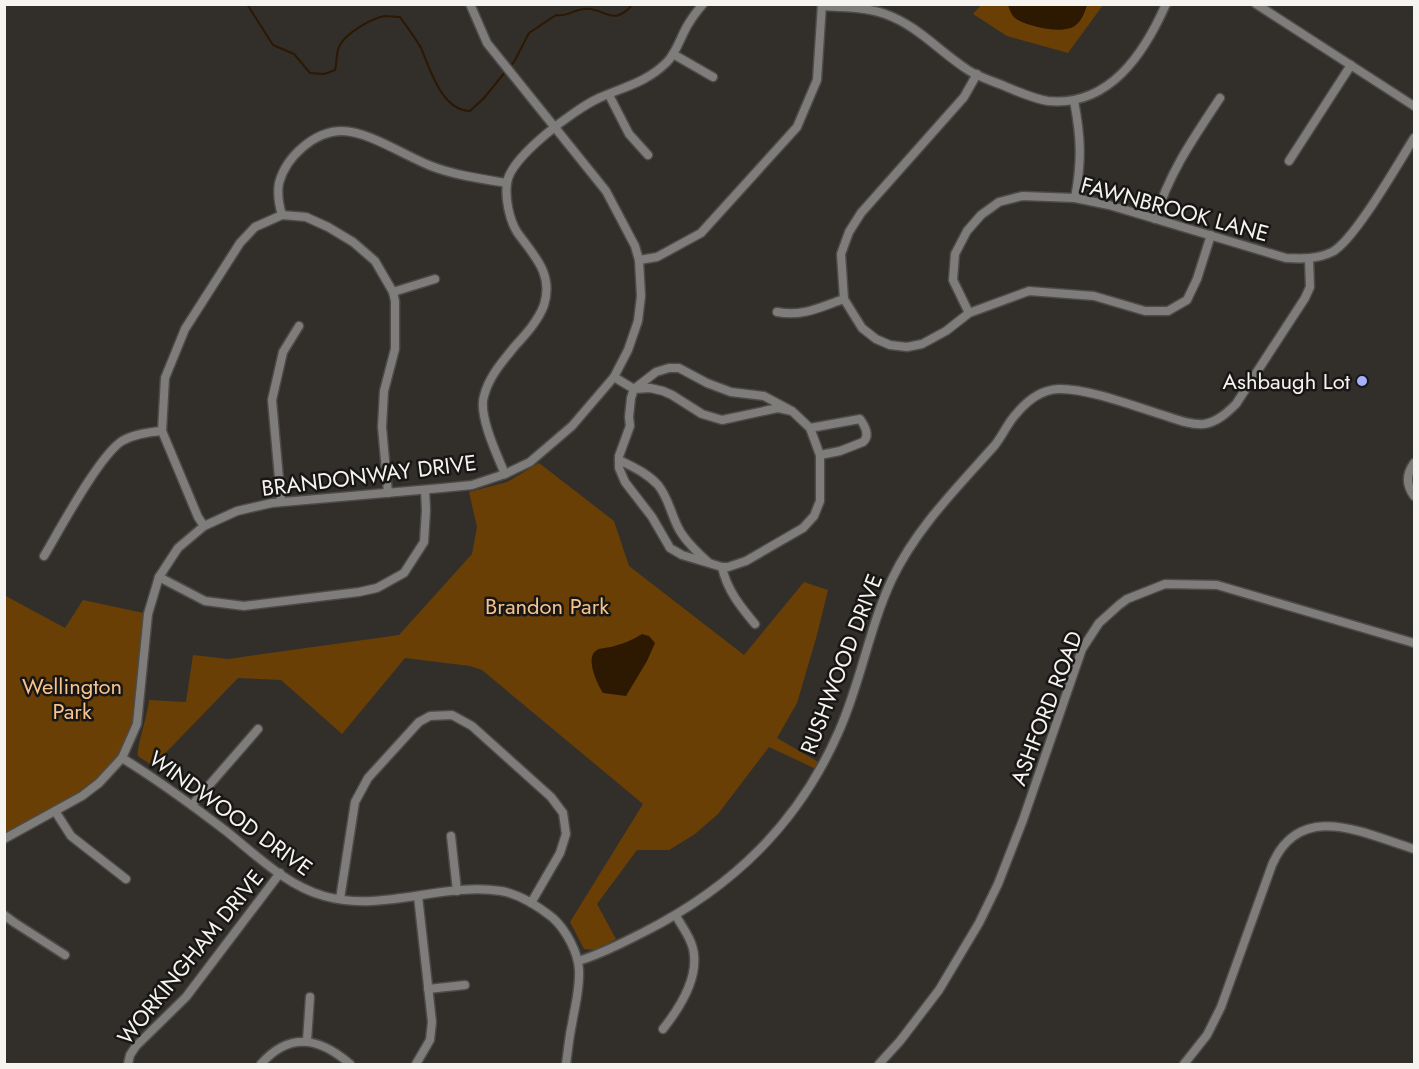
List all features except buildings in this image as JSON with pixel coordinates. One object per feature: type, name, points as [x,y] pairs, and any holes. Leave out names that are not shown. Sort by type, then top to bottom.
[{"type":"street","name":"BRANDONWAY DRIVE","points":[[4,839],[99,783],[122,758],[137,724],[146,626],[159,578],[178,548],[204,526],[237,512],[281,501],[472,485],[505,474],[530,462],[572,426],[614,377],[628,350],[638,321],[641,296],[639,260],[635,246],[606,191],[487,44],[470,4]]},
{"type":"street","points":[[505,474],[487,430],[483,398],[497,368],[538,318],[547,291],[545,277],[533,251],[517,232],[509,217],[507,183],[512,170],[528,150],[575,112],[598,98],[637,84],[667,62],[689,22],[703,4]]},
{"type":"street","points":[[639,260],[657,257],[701,233],[797,127],[818,80],[822,5],[884,13],[920,32],[940,51],[977,74],[1021,93],[1047,101],[1074,100],[1092,95],[1115,81],[1132,62],[1159,20],[1166,4]]},
{"type":"street","points":[[1256,4],[1414,106]]},
{"type":"street","points":[[673,54],[713,77]]},
{"type":"street","points":[[1288,161],[1350,65]]},
{"type":"street","points":[[977,74],[964,97],[861,213],[849,232],[841,254],[844,299],[862,328],[876,339],[890,345],[907,347],[922,344],[946,331],[969,313],[1029,291],[1094,296],[1145,311],[1167,311],[1187,300],[1197,279],[1211,235]]},
{"type":"street","points":[[609,94],[629,134],[648,155]]},
{"type":"street","points":[[1155,219],[1175,167],[1220,98]]},
{"type":"street","points":[[1074,100],[1080,136],[1080,169],[1076,198]]},
{"type":"street","points":[[282,215],[278,199],[279,184],[296,154],[316,137],[342,131],[367,136],[408,157],[434,167],[507,183]]},
{"type":"street","points":[[1310,260],[1334,251],[1353,233],[1414,138]]},
{"type":"street","name":"FAWNBROOK LANE","points":[[969,313],[953,280],[955,254],[967,231],[981,215],[999,202],[1022,196],[1076,198],[1286,258],[1310,260]]},
{"type":"street","points":[[204,526],[198,517],[162,430],[165,378],[185,329],[240,243],[255,227],[282,215],[306,217],[353,242],[375,261],[393,292],[395,349],[384,391],[382,427],[388,493]]},
{"type":"street","name":"RUSHWOOD DRIVE","points":[[578,961],[607,951],[676,916],[741,869],[776,833],[800,802],[828,756],[840,729],[886,591],[906,554],[927,521],[997,442],[1015,415],[1033,398],[1056,389],[1080,391],[1186,422],[1205,424],[1222,417],[1236,404],[1305,298],[1310,287],[1310,260]]},
{"type":"street","points":[[393,292],[435,279]]},
{"type":"street","points":[[777,312],[792,315],[808,312],[844,299]]},
{"type":"street","points":[[281,501],[272,400],[283,352],[299,326]]},
{"type":"street","points":[[679,368],[707,383],[731,392],[764,396],[792,411],[810,428],[820,455],[820,501],[814,516],[803,528],[746,561],[728,567],[682,555],[670,548],[652,517],[625,482],[619,468],[619,460],[630,426],[630,408],[634,389],[656,372],[679,368]]},
{"type":"street","points":[[614,377],[634,389],[650,388],[663,391],[702,414],[722,420],[778,408],[792,411]]},
{"type":"street","points":[[810,428],[860,419],[867,433],[866,440],[863,442],[840,451],[820,455]]},
{"type":"street","points":[[44,556],[104,459],[122,441],[145,432],[162,430]]},
{"type":"street","points":[[619,460],[645,473],[659,486],[672,510],[679,531],[692,548],[710,564]]},
{"type":"street","points":[[1414,463],[1407,479],[1409,490],[1414,496]]},
{"type":"street","points":[[159,578],[205,601],[244,606],[377,588],[404,573],[424,542],[425,490]]},
{"type":"street","points":[[722,567],[724,577],[736,602],[755,624]]},
{"type":"street","name":"ASHFORD ROAD","points":[[879,1065],[939,990],[979,923],[998,884],[1023,820],[1084,646],[1099,623],[1119,605],[1127,599],[1165,584],[1217,585],[1414,643]]},
{"type":"street","points":[[340,899],[355,802],[368,778],[419,722],[430,716],[452,715],[472,726],[551,797],[563,813],[566,834],[560,853],[531,903]]},
{"type":"street","points":[[192,804],[258,729]]},
{"type":"street","name":"WINDWOOD DRIVE","points":[[122,758],[192,804],[280,873],[306,889],[324,896],[376,900],[470,890],[502,891],[531,903],[557,922],[568,938],[578,961],[578,999],[566,1065]]},
{"type":"street","points":[[55,811],[71,836],[126,879]]},
{"type":"street","points":[[1184,1065],[1207,1035],[1221,1007],[1272,865],[1278,851],[1288,840],[1310,827],[1330,825],[1414,849]]},
{"type":"street","points":[[451,836],[457,891]]},
{"type":"street","name":"WORKINGHAM DRIVE","points":[[128,1065],[130,1055],[136,1046],[186,997],[280,873]]},
{"type":"street","points":[[416,1065],[430,1040],[432,1022],[418,896]]},
{"type":"street","points":[[4,915],[65,955]]},
{"type":"street","points":[[663,1029],[677,1011],[693,973],[694,955],[689,938],[676,916]]},
{"type":"street","points":[[428,989],[465,985]]},
{"type":"street","points":[[307,1041],[310,997]]},
{"type":"street","points":[[261,1065],[284,1046],[307,1041],[324,1045],[350,1065]]},
{"type":"green space","points":[[981,5],[1103,5],[1068,53],[1007,36],[973,14]]},
{"type":"green space","name":"Brandon Park","points":[[539,463],[614,521],[629,566],[744,655],[804,582],[828,590],[797,703],[777,738],[820,763],[816,769],[769,747],[718,814],[695,834],[669,850],[637,850],[597,904],[616,939],[595,950],[584,949],[570,922],[643,804],[482,670],[470,666],[405,658],[342,734],[281,680],[238,678],[153,766],[138,756],[149,700],[186,702],[193,655],[228,659],[399,635],[472,554],[477,527],[469,492],[507,482]]},
{"type":"green space","name":"Wellington Park","points":[[4,595],[65,628],[83,600],[148,614],[137,724],[125,753],[99,783],[4,839]]},
{"type":"shaded area","points":[[1008,4],[1087,5],[1082,18],[1076,25],[1056,30],[1018,20],[1010,12]]},
{"type":"shaded area","points":[[642,634],[649,636],[655,643],[626,696],[603,693],[593,671],[593,654],[598,649],[620,645]]},
{"type":"waterway","points":[[247,4],[273,45],[294,54],[310,73],[324,74],[335,70],[338,49],[346,37],[366,23],[385,16],[400,17],[421,48],[438,87],[445,97],[460,109],[470,111],[506,71]]},
{"type":"waterway","points":[[510,67],[529,33],[556,15],[591,9],[614,16],[626,11],[633,4]]},
{"type":"place","name":"Ashbaugh Lot","points":[[1362,381]]}]
